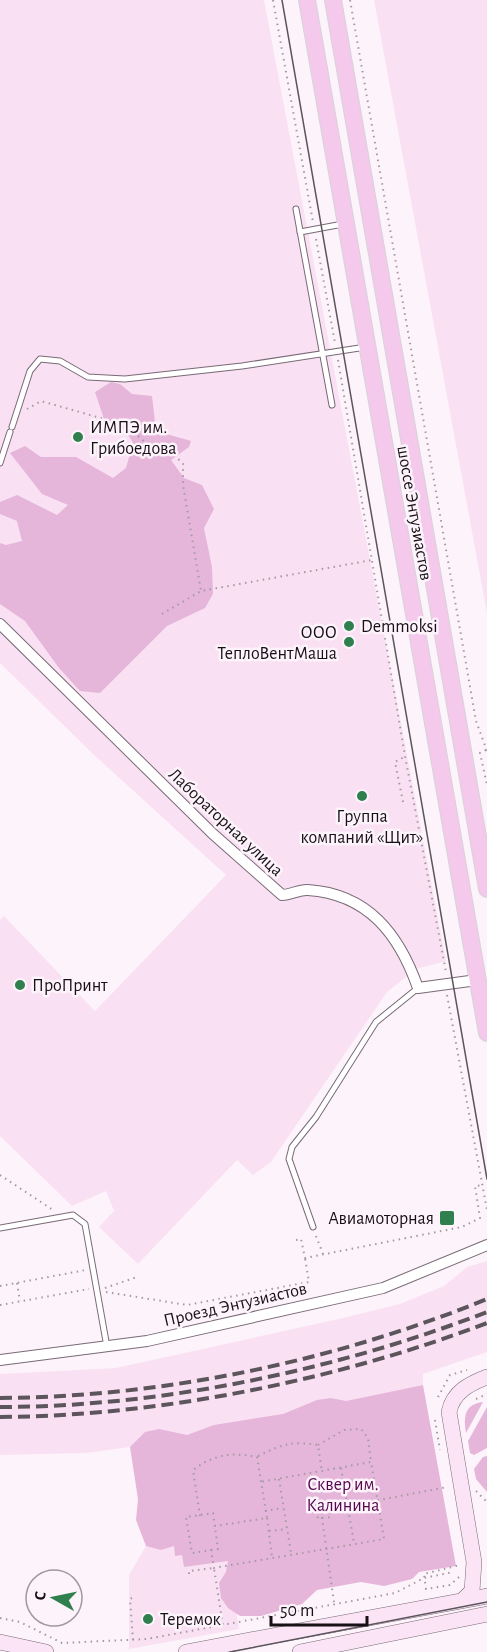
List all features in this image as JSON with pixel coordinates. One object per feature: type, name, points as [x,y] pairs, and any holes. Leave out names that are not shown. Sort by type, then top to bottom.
[{"type":"main road","name":"шоссе Энтузиастов","points":[[307,0],[487,1033]]},
{"type":"main road","name":"шоссе Энтузиастов","points":[[333,0],[484,852],[487,890]]},
{"type":"main road","points":[[463,1600],[472,1591],[474,1562],[449,1412],[454,1396],[474,1382],[487,1377]]},
{"type":"main road","points":[[474,1562],[487,1577]]},
{"type":"main road","points":[[186,1652],[487,1596]]},
{"type":"main road","points":[[300,1652],[322,1650],[487,1614]]},
{"type":"main road","points":[[0,1642],[46,1652]]},
{"type":"street","name":"Лабораторная улица","points":[[0,624],[213,834],[282,895],[291,895],[305,889],[337,894],[361,904],[393,935],[410,966],[417,988]]},
{"type":"street","points":[[417,988],[477,980]]},
{"type":"street","name":"Проезд Энтузиастов","points":[[0,1360],[147,1341],[383,1288],[487,1245]]},
{"type":"lane","points":[[296,210],[332,405]]},
{"type":"lane","points":[[300,232],[345,224]]},
{"type":"lane","points":[[0,463],[30,371],[40,359],[60,361],[88,377],[125,379],[323,355],[367,347]]},
{"type":"lane","points":[[313,1227],[289,1159],[292,1147],[316,1117],[376,1022],[417,988]]},
{"type":"lane","points":[[0,1228],[73,1215],[85,1224],[107,1347]]},
{"type":"path","points":[[273,0],[405,756],[448,983],[447,995],[458,1044],[487,1210]]},
{"type":"path","points":[[350,0],[476,721],[487,750],[480,753],[487,785]]},
{"type":"path","points":[[16,414],[41,401],[104,419],[132,431],[145,442],[169,449],[183,464],[183,485],[201,591]]},
{"type":"path","points":[[162,614],[201,591],[372,560]]},
{"type":"path","points":[[403,802],[394,762],[405,756]]},
{"type":"path","points":[[0,1175],[63,1216]]},
{"type":"path","points":[[305,1258],[462,1227],[480,1218],[475,1186],[483,1185]]},
{"type":"path","points":[[313,1227],[323,1254]]},
{"type":"path","points":[[0,1305],[86,1289],[187,1305],[309,1282],[301,1239],[296,1240]]},
{"type":"path","points":[[0,1286],[93,1268]]},
{"type":"path","points":[[97,1291],[136,1277]]},
{"type":"path","points":[[17,1282],[20,1301]]},
{"type":"path","points":[[189,1574],[189,1571],[384,1539],[376,1501],[368,1438],[361,1429],[344,1430],[318,1445],[299,1441],[285,1443],[257,1457],[234,1453],[220,1455],[193,1470],[200,1516]]},
{"type":"path","points":[[318,1445],[322,1472]]},
{"type":"path","points":[[257,1457],[272,1558]]},
{"type":"path","points":[[261,1482],[371,1462]]},
{"type":"path","points":[[341,1468],[354,1544]]},
{"type":"path","points":[[279,1479],[291,1554]]},
{"type":"path","points":[[472,1486],[487,1502]]},
{"type":"path","points":[[348,1506],[447,1488]]},
{"type":"path","points":[[329,1503],[331,1517],[322,1518],[318,1519],[316,1505],[329,1503]]},
{"type":"path","points":[[266,1511],[284,1508]]},
{"type":"path","points":[[213,1513],[219,1549],[192,1553],[186,1517],[200,1516],[213,1513]]},
{"type":"path","points":[[215,1526],[267,1518]]},
{"type":"path","points":[[322,1518],[334,1602]]},
{"type":"path","points":[[269,1531],[287,1529]]},
{"type":"path","points":[[211,1550],[223,1626]]},
{"type":"path","points":[[460,1565],[460,1575],[450,1586],[426,1589],[424,1578],[424,1574],[460,1565]]},
{"type":"path","points":[[0,1618],[20,1622],[62,1643],[133,1640],[223,1626],[334,1602],[395,1593],[424,1578],[453,1572]]},
{"type":"path","points":[[132,1598],[130,1599],[133,1640]]},
{"type":"shaded area","points":[[0,0],[264,0],[446,961],[416,969],[387,992],[271,1162],[253,1175],[237,1160],[138,1264],[99,1227],[114,1211],[106,1191],[72,1206],[0,1136],[0,920],[4,916],[95,1011],[226,875],[93,754],[0,663]]},
{"type":"shaded area","points":[[374,0],[487,0],[487,613]]},
{"type":"shaded area","points":[[487,1261],[487,1352],[423,1374],[423,1385],[130,1447],[86,1453],[0,1455],[0,1374],[116,1368],[343,1318],[400,1304],[444,1286],[467,1267]]},
{"type":"shaded area","points":[[173,1542],[182,1555],[184,1567],[228,1561],[239,1629],[129,1649],[129,1575],[146,1546]]},
{"type":"green space","points":[[111,382],[120,384],[132,394],[152,396],[156,431],[191,441],[189,447],[171,460],[184,478],[202,485],[214,509],[204,528],[212,567],[213,594],[205,608],[167,626],[100,693],[80,691],[59,668],[25,621],[0,604],[0,543],[6,545],[22,541],[17,521],[0,514],[0,502],[17,495],[57,515],[68,505],[42,494],[10,453],[25,446],[41,457],[76,457],[113,478],[126,468],[133,443],[125,429],[104,419],[95,392]]},
{"type":"green space","name":"Сквер им. Калинина","points":[[423,1385],[456,1566],[419,1572],[412,1579],[384,1586],[361,1582],[317,1590],[302,1604],[261,1616],[240,1616],[228,1608],[221,1598],[219,1583],[226,1572],[228,1561],[184,1567],[182,1555],[175,1556],[174,1546],[161,1550],[146,1546],[136,1520],[138,1499],[130,1447],[145,1432],[159,1429],[187,1435],[214,1425],[283,1414],[317,1400],[331,1398],[346,1401]]},
{"type":"green space","points":[[483,1402],[466,1433],[465,1416],[469,1408]]},
{"type":"green space","points":[[487,1407],[487,1448],[474,1455],[470,1453],[468,1441]]},
{"type":"green space","points":[[487,1456],[487,1492],[476,1479],[474,1469],[483,1457]]},
{"type":"tram line","points":[[282,0],[487,1179]]},
{"type":"tram line","points":[[230,1652],[487,1602]]},
{"type":"railway","points":[[0,1398],[124,1391],[186,1383],[248,1371],[370,1340],[487,1299]]},
{"type":"railway","points":[[0,1407],[123,1400],[248,1381],[309,1368],[370,1351],[430,1333],[487,1312]]},
{"type":"railway","points":[[0,1417],[123,1410],[248,1391],[370,1362],[487,1323]]},
{"type":"place","name":"ИМПЭ им. Грибоедова","points":[[78,437]]},
{"type":"place","name":"Demmoksi","points":[[349,626]]},
{"type":"place","name":"ООО ТеплоВентМаша","points":[[349,642]]},
{"type":"place","name":"Группа компаний «Щит»","points":[[362,796]]},
{"type":"place","name":"ПроПринт","points":[[20,985]]},
{"type":"place","name":"Авиамоторная","points":[[447,1218]]},
{"type":"place","name":"Теремок","points":[[148,1619]]}]
